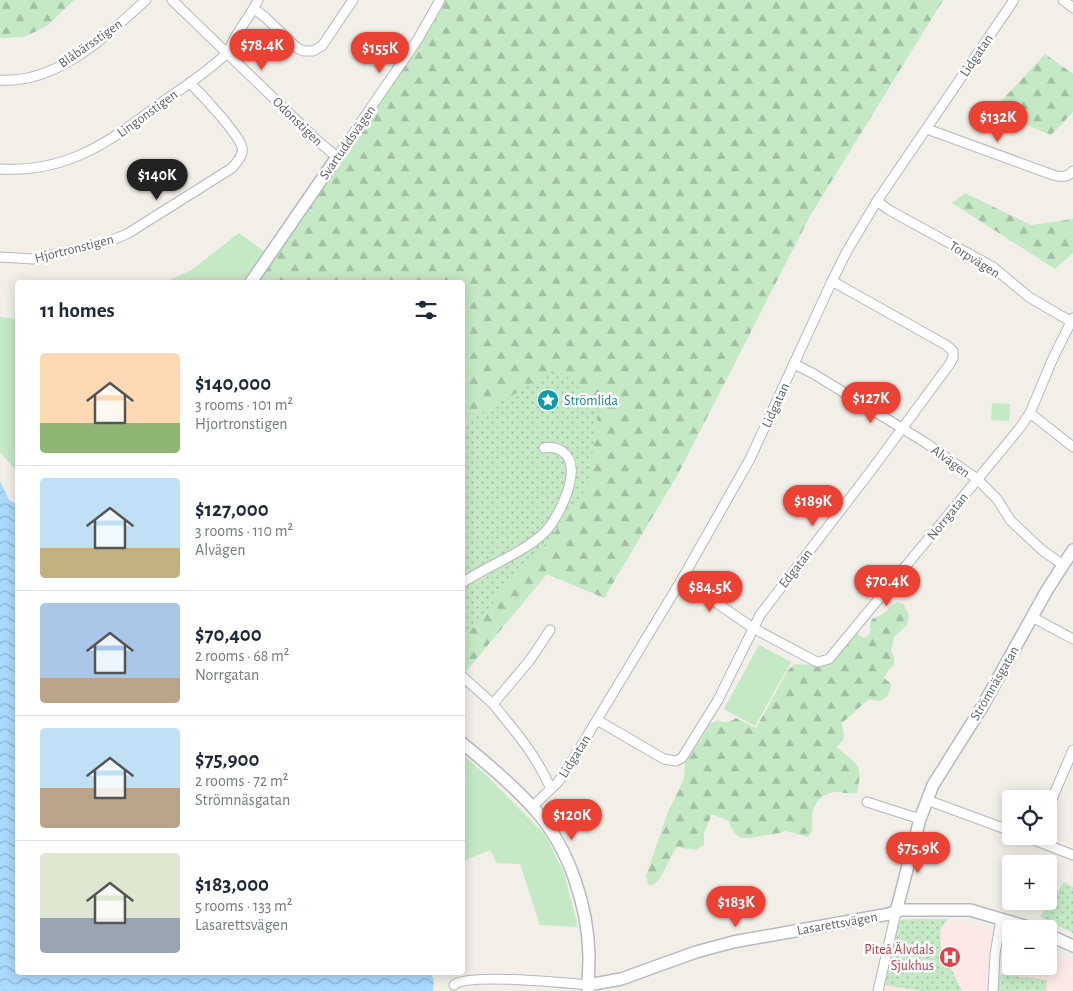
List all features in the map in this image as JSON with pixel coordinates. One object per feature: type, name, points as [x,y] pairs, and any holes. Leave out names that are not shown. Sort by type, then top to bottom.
[{"type":"street","name":"Blåbärsstigen","points":[[0,80],[15,81],[33,77],[64,64],[119,24],[146,0]]},
{"type":"street","name":"Odonstigen","points":[[172,0],[318,142],[337,157]]},
{"type":"street","name":"Lingonstigen","points":[[0,169],[44,166],[72,160],[89,152],[124,130],[227,54],[235,37],[258,0]]},
{"type":"street","points":[[254,9],[296,48],[304,51],[313,51],[322,46],[353,0]]},
{"type":"street","name":"Svartuddsvägen","points":[[252,280],[418,39],[440,0]]},
{"type":"street","name":"Lidgatan","points":[[532,807],[551,789],[572,762],[682,579],[750,459],[847,251],[877,201],[1014,0]]},
{"type":"street","points":[[1063,0],[1073,8]]},
{"type":"street","name":"Hjortronstigen","points":[[0,257],[33,258],[107,242],[127,234],[232,168],[241,156],[242,148],[212,106],[190,83]]},
{"type":"street","points":[[927,129],[1053,175],[1064,177],[1070,175],[1073,171]]},
{"type":"street","name":"Torpvägen","points":[[877,201],[888,210],[993,267],[1029,298],[1072,319]]},
{"type":"street","name":"Edgatan","points":[[597,720],[664,759],[676,762],[682,758],[718,700],[753,628],[773,596],[949,365],[952,351],[946,345],[832,281]]},
{"type":"street","name":"Norrgatan","points":[[682,579],[753,628],[813,660],[818,662],[829,659],[1030,413],[1072,319]]},
{"type":"street","name":"Alvägen","points":[[794,364],[814,374],[926,443],[977,479],[997,499],[1011,520],[1042,550],[1063,565]]},
{"type":"street","points":[[1030,413],[1073,447]]},
{"type":"street","points":[[465,581],[527,545],[543,534],[553,523],[568,489],[571,464],[570,459],[559,449],[550,446],[544,448]]},
{"type":"street","name":"Strömnäsgatan","points":[[878,991],[896,912],[920,819],[927,800],[940,773],[982,707],[1032,617],[1073,550]]},
{"type":"street","points":[[1032,617],[1073,639]]},
{"type":"street","points":[[493,704],[530,660],[550,630]]},
{"type":"street","points":[[465,679],[493,704],[522,740],[542,768],[551,789]]},
{"type":"street","points":[[454,985],[462,981],[499,979],[588,988],[586,926],[580,897],[562,850],[550,829],[532,807],[465,746]]},
{"type":"street","points":[[1056,790],[1073,750]]},
{"type":"street","points":[[927,800],[1002,829]]},
{"type":"street","points":[[867,802],[920,819]]},
{"type":"street","points":[[1050,845],[1073,855]]},
{"type":"street","name":"Lasarettsvägen","points":[[588,988],[621,979],[714,947],[896,912],[956,909],[977,912],[1004,920]]},
{"type":"street","points":[[993,991],[995,954],[1001,919]]},
{"type":"street","points":[[1057,939],[1073,946]]},
{"type":"shaded area","name":"Piteå Älvdals Sjukhus","points":[[948,919],[1002,932],[1002,975],[1057,975],[1057,954],[1073,963],[1073,991],[882,991],[899,920]]},
{"type":"green space","points":[[0,0],[74,0],[47,26],[24,37],[0,38]]},
{"type":"green space","points":[[440,0],[943,0],[810,216],[678,474],[604,598],[547,574],[465,673],[465,280],[253,280]]},
{"type":"green space","points":[[1045,54],[1073,74],[1073,112],[1051,135],[992,111]]},
{"type":"green space","points":[[965,193],[1031,225],[1073,219],[1073,253],[1055,269],[952,203]]},
{"type":"green space","points":[[239,233],[265,252],[245,280],[170,280],[193,269]]},
{"type":"green space","points":[[0,317],[15,319],[15,470],[0,452]]},
{"type":"green space","points":[[555,367],[600,404],[587,487],[547,543],[506,585],[478,623],[465,636],[465,423],[518,392]]},
{"type":"green space","points":[[992,403],[1010,404],[1009,421],[991,420]]},
{"type":"green space","points":[[897,602],[903,604],[909,614],[907,625],[894,637],[891,652],[894,656],[894,665],[884,678],[891,684],[889,692],[880,701],[869,699],[842,723],[843,739],[836,747],[854,761],[859,770],[857,793],[833,792],[822,797],[816,803],[813,810],[812,829],[808,837],[786,831],[743,838],[735,833],[729,821],[712,814],[704,833],[704,845],[695,850],[677,847],[660,878],[652,886],[648,884],[646,876],[668,812],[684,779],[685,764],[710,724],[718,720],[727,722],[736,718],[756,728],[788,670],[795,664],[818,664],[832,660],[856,633],[864,638],[870,634],[872,619],[880,616]]},
{"type":"green space","points":[[759,645],[791,662],[755,726],[724,709]]},
{"type":"green space","points":[[465,757],[485,774],[546,836],[564,873],[578,927],[540,925],[520,864],[497,863],[490,850],[465,860]]},
{"type":"green space","points":[[1064,882],[1073,887],[1073,933],[1057,925],[1057,920],[1046,920],[1040,917],[1045,910],[1057,910],[1057,892]]},
{"type":"green space","points":[[948,919],[940,930],[941,948],[962,991],[924,991],[883,985],[899,920]]},
{"type":"green space","points":[[998,974],[1047,980],[1046,991],[997,991]]},
{"type":"water","points":[[0,481],[9,500],[15,503],[15,975],[431,975],[434,979],[433,991],[0,991]]},
{"type":"place","name":"Strömlida","points":[[548,400]]},
{"type":"place","name":"Piteå Älvdals Sjukhus","points":[[950,957]]}]
